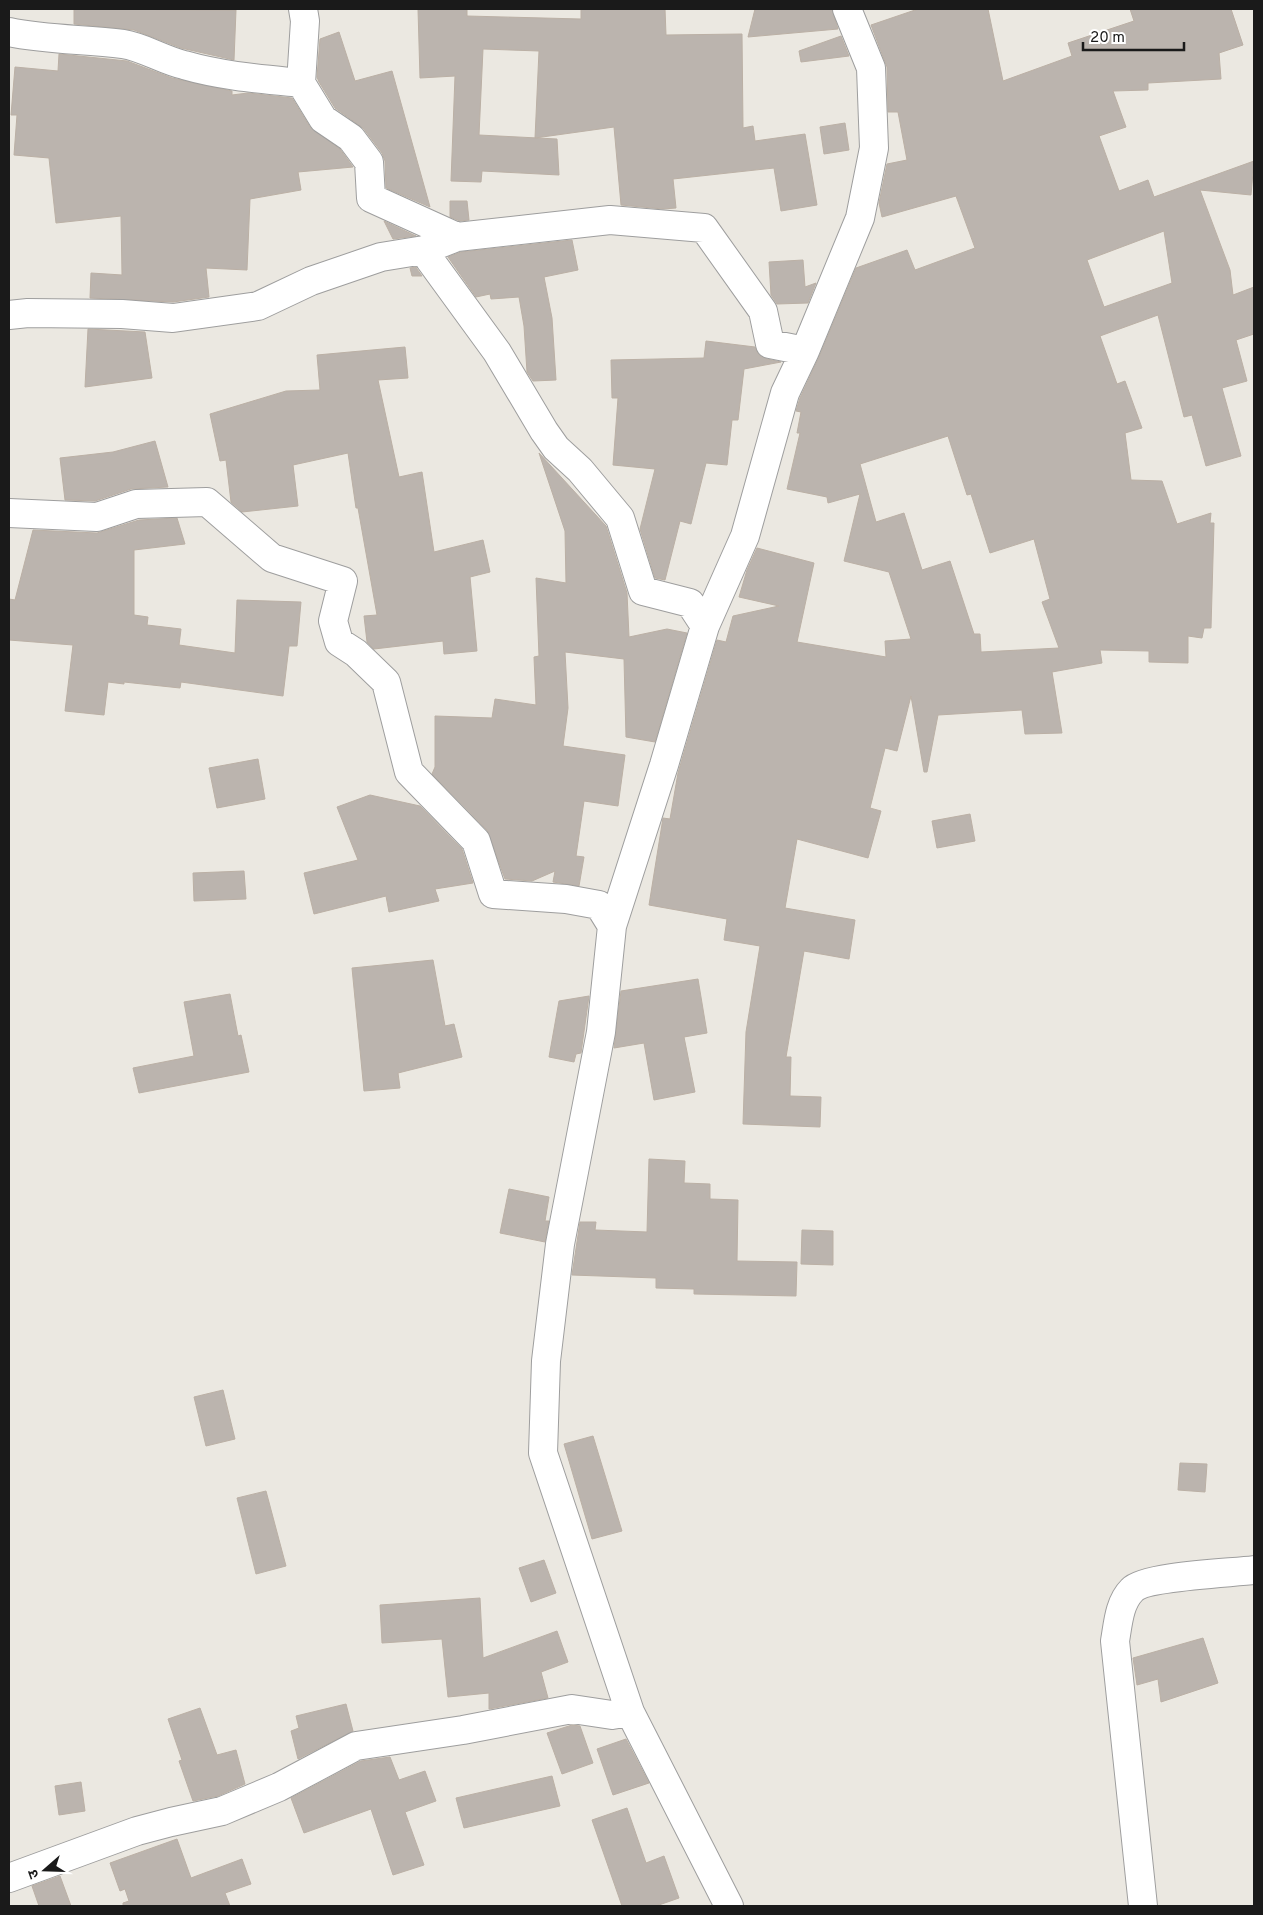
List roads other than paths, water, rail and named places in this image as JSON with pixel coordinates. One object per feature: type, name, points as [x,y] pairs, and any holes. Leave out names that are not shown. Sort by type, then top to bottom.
[{"type":"street","points":[[303,9],[305,21],[300,83],[323,119],[352,138],[369,162],[371,198],[457,237]]},
{"type":"street","points":[[730,1906],[630,1712],[543,1453],[546,1361],[560,1244],[601,1032],[612,926],[667,756],[705,626],[745,536],[785,393],[805,351],[860,218],[874,148],[871,68],[847,9]]},
{"type":"street","points":[[9,32],[36,38],[124,44],[206,71],[300,83]]},
{"type":"street","points":[[9,315],[28,313],[122,314],[173,318],[258,306],[311,282],[380,257],[424,250],[457,237],[610,220],[704,228],[763,311],[770,344],[805,351]]},
{"type":"street","points":[[424,250],[497,352],[556,448],[580,470],[620,518],[643,591],[690,604],[705,626]]},
{"type":"street","points":[[9,513],[97,517],[136,504],[207,502],[272,558],[343,581],[333,621],[339,642],[356,653],[386,682],[409,772],[476,841],[493,894],[566,899],[599,905],[612,926]]},
{"type":"street","points":[[1143,1906],[1115,1640],[1120,1611],[1133,1589],[1157,1579],[1254,1570]]},
{"type":"street","points":[[9,1878],[137,1831],[222,1811],[279,1786],[356,1746],[463,1730],[572,1708],[612,1715],[630,1712]]}]
